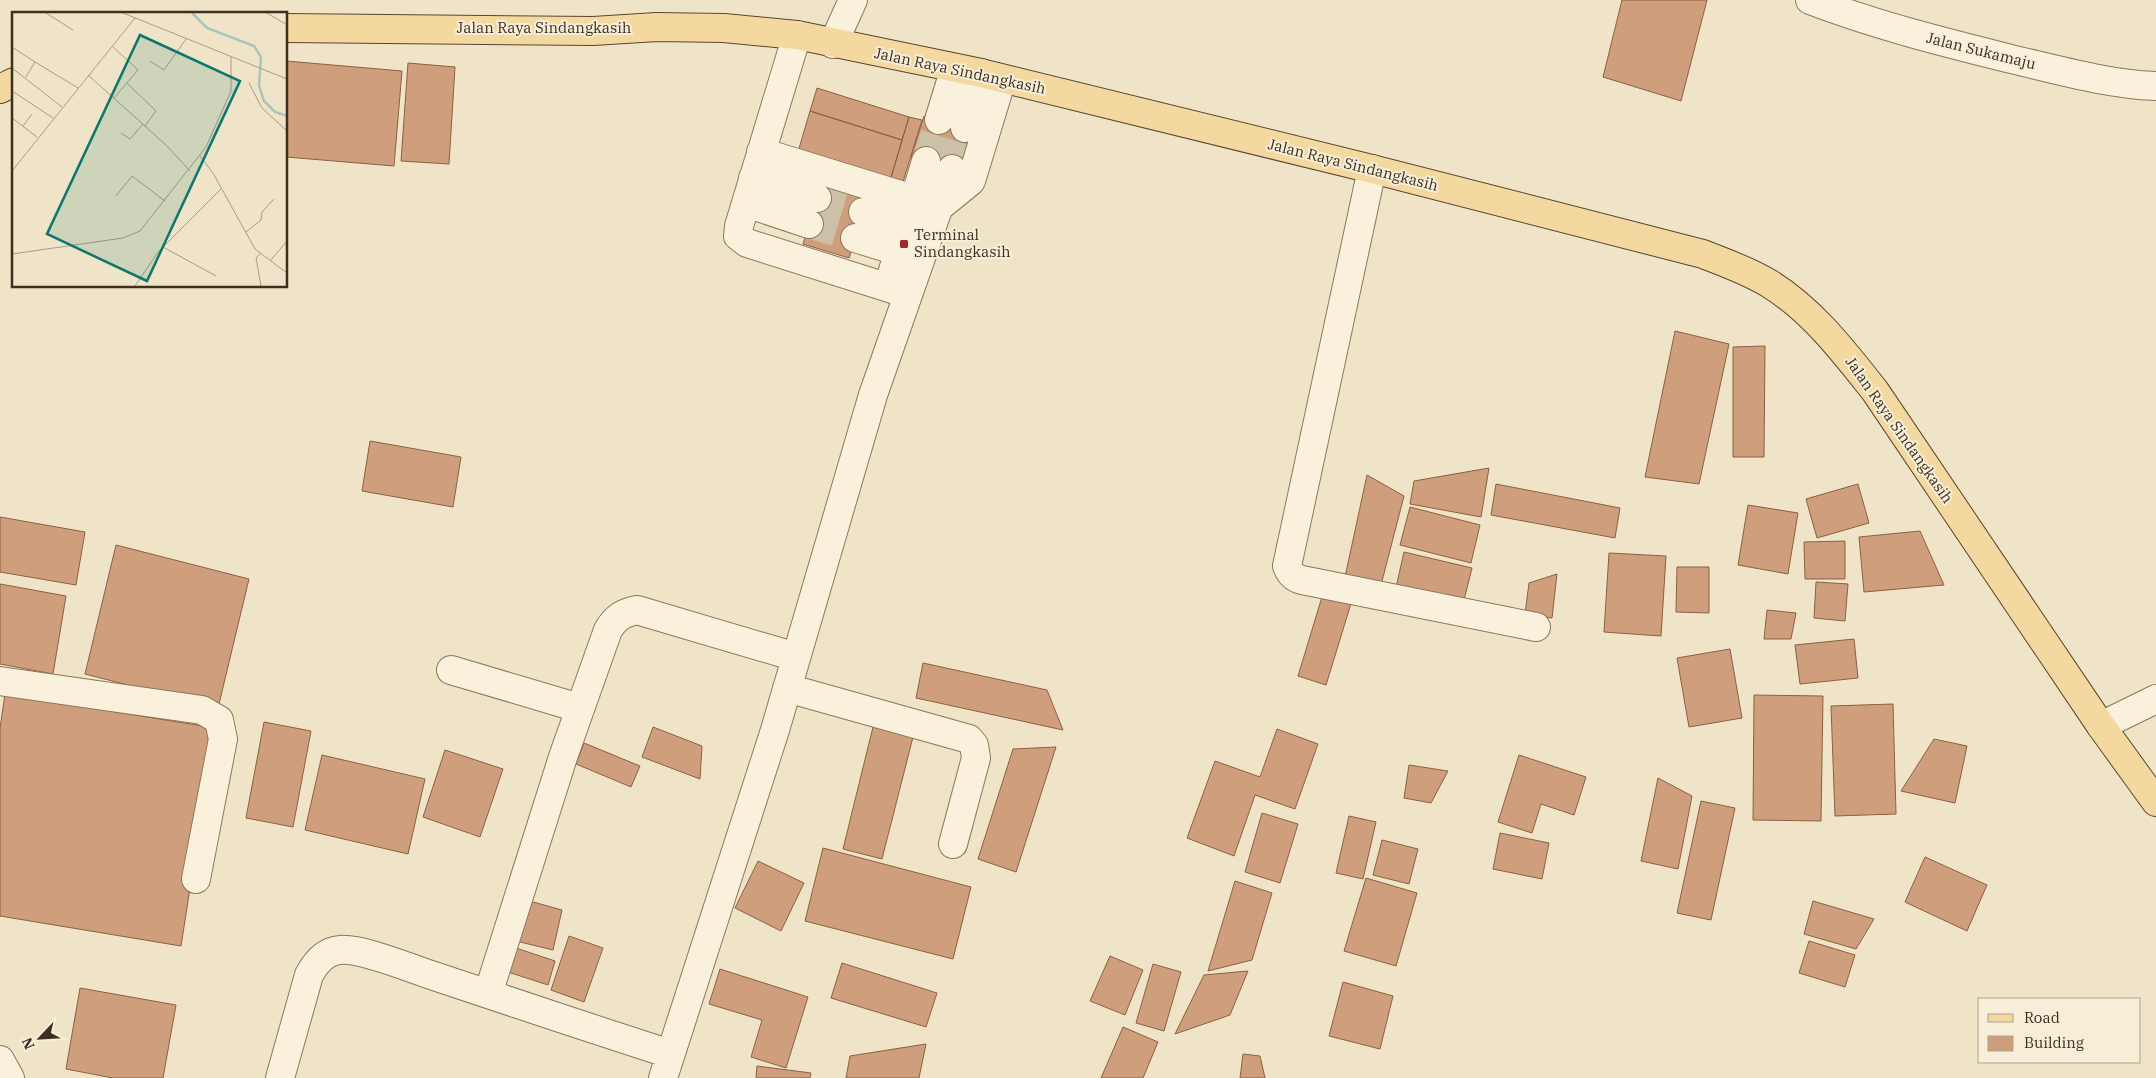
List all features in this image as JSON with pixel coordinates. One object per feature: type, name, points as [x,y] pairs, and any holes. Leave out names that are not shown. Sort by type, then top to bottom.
[{"type":"main road","name":"Jalan Raya Sindangkasih","points":[[288,28],[593,31],[657,27],[724,28],[797,35],[992,76],[1372,169],[1703,254],[1741,269],[1770,285],[1807,312],[1841,348],[1875,392],[2101,726],[2156,802]]},
{"type":"main road","points":[[0,89],[12,83]]},
{"type":"street","points":[[833,44],[852,0]]},
{"type":"street","name":"Jalan Sukamaju","points":[[1810,0],[1857,18],[1946,43],[2071,74],[2156,86]]},
{"type":"street","points":[[797,35],[738,229],[738,236],[747,244],[903,275]]},
{"type":"street","points":[[955,68],[952,124],[992,76]]},
{"type":"street","points":[[903,275],[859,225],[923,216],[971,181],[992,76]]},
{"type":"street","points":[[761,152],[923,216]]},
{"type":"street","points":[[923,216],[926,161]]},
{"type":"street","points":[[280,1078],[309,974],[315,964],[326,954],[340,950],[356,951],[488,994],[667,1066],[787,688],[873,395],[903,275],[923,216],[952,169]]},
{"type":"street","points":[[1372,169],[1287,566],[1296,578],[1302,580],[1536,627]]},
{"type":"street","points":[[753,178],[817,198]]},
{"type":"street","points":[[746,204],[810,224]]},
{"type":"street","points":[[488,994],[579,708],[608,630],[615,619],[624,613],[637,610],[796,657]]},
{"type":"street","points":[[451,670],[579,708]]},
{"type":"street","points":[[0,681],[202,710],[219,720],[223,739],[196,879]]},
{"type":"street","points":[[787,688],[969,738],[974,745],[976,758],[953,844]]},
{"type":"street","points":[[2101,726],[2156,699]]},
{"type":"street","points":[[0,1060],[10,1078]]},
{"type":"building","points":[[1622,0],[1707,0],[1681,101],[1603,77]]},
{"type":"building","points":[[288,61],[402,71],[394,166],[288,157]]},
{"type":"building","points":[[408,63],[455,67],[449,164],[401,161]]},
{"type":"building","points":[[817,88],[909,117],[902,140],[810,111]]},
{"type":"building","points":[[810,111],[902,140],[890,181],[798,152]]},
{"type":"building","points":[[924,116],[980,133],[968,174],[911,157]]},
{"type":"building","points":[[909,117],[922,120],[902,185],[890,181]]},
{"type":"building","points":[[824,177],[869,197],[849,258],[803,244]]},
{"type":"building","points":[[1675,331],[1729,344],[1699,484],[1645,477]]},
{"type":"building","points":[[1765,346],[1764,457],[1733,457],[1733,347]]},
{"type":"building","points":[[370,441],[461,457],[453,507],[362,491]]},
{"type":"building","points":[[1489,468],[1481,517],[1410,504],[1414,481]]},
{"type":"building","points":[[1367,475],[1404,496],[1381,585],[1345,577]]},
{"type":"building","points":[[1496,484],[1620,508],[1615,538],[1491,515]]},
{"type":"building","points":[[1858,484],[1869,523],[1817,538],[1806,499]]},
{"type":"building","points":[[1748,505],[1798,513],[1788,574],[1738,565]]},
{"type":"building","points":[[1410,507],[1480,525],[1471,563],[1400,545]]},
{"type":"building","points":[[0,517],[85,532],[76,585],[0,572]]},
{"type":"building","points":[[1920,531],[1944,585],[1864,592],[1859,537]]},
{"type":"building","points":[[1845,541],[1845,579],[1805,579],[1804,542]]},
{"type":"building","points":[[116,545],[249,579],[218,708],[85,674]]},
{"type":"building","points":[[1404,552],[1472,568],[1462,608],[1395,592]]},
{"type":"building","points":[[1609,553],[1666,556],[1661,636],[1604,632]]},
{"type":"building","points":[[1677,567],[1709,567],[1709,613],[1676,612]]},
{"type":"building","points":[[1557,574],[1552,618],[1525,614],[1529,583]]},
{"type":"building","points":[[1816,582],[1848,584],[1845,621],[1814,618]]},
{"type":"building","points":[[0,584],[66,596],[53,674],[0,664]]},
{"type":"building","points":[[1325,587],[1353,597],[1326,685],[1298,676]]},
{"type":"building","points":[[1767,610],[1796,613],[1791,639],[1764,639]]},
{"type":"building","points":[[1854,639],[1858,678],[1800,684],[1795,645]]},
{"type":"building","points":[[1730,649],[1742,718],[1689,727],[1677,658]]},
{"type":"building","points":[[923,663],[1047,690],[1063,730],[916,698]]},
{"type":"building","points":[[5,694],[215,728],[181,946],[0,916],[0,728]]},
{"type":"building","points":[[1754,695],[1823,696],[1821,821],[1753,820]]},
{"type":"building","points":[[1893,704],[1896,814],[1835,816],[1831,706]]},
{"type":"building","points":[[264,722],[311,731],[293,827],[246,818]]},
{"type":"building","points":[[653,727],[702,746],[700,779],[642,757]]},
{"type":"building","points":[[873,727],[913,737],[882,859],[843,849]]},
{"type":"building","points":[[1277,729],[1318,744],[1295,809],[1255,795],[1234,856],[1187,838],[1215,761],[1260,777]]},
{"type":"building","points":[[1934,739],[1967,746],[1955,803],[1901,791]]},
{"type":"building","points":[[584,743],[640,766],[631,787],[576,764]]},
{"type":"building","points":[[1056,747],[1016,872],[978,859],[1013,749]]},
{"type":"building","points":[[445,750],[503,769],[480,837],[423,817]]},
{"type":"building","points":[[322,755],[425,779],[408,854],[305,830]]},
{"type":"building","points":[[1519,755],[1586,777],[1574,815],[1541,804],[1532,833],[1498,822]]},
{"type":"building","points":[[1409,765],[1448,771],[1431,803],[1404,798]]},
{"type":"building","points":[[1658,778],[1692,796],[1678,869],[1641,861]]},
{"type":"building","points":[[1701,801],[1735,808],[1711,920],[1677,913]]},
{"type":"building","points":[[1262,813],[1298,824],[1280,883],[1245,872]]},
{"type":"building","points":[[1349,816],[1376,822],[1363,879],[1336,873]]},
{"type":"building","points":[[1500,833],[1549,843],[1542,879],[1493,869]]},
{"type":"building","points":[[1382,840],[1418,849],[1409,884],[1373,875]]},
{"type":"building","points":[[823,848],[971,887],[953,959],[805,921]]},
{"type":"building","points":[[1925,857],[1987,885],[1967,931],[1905,902]]},
{"type":"building","points":[[758,861],[804,883],[781,931],[735,908]]},
{"type":"building","points":[[1366,878],[1417,893],[1396,966],[1344,951]]},
{"type":"building","points":[[1235,881],[1272,893],[1252,960],[1208,971]]},
{"type":"building","points":[[526,900],[562,910],[553,950],[516,941]]},
{"type":"building","points":[[1813,901],[1874,919],[1856,949],[1804,934]]},
{"type":"building","points":[[569,936],[603,948],[584,1002],[551,990]]},
{"type":"building","points":[[1809,941],[1855,955],[1845,987],[1799,973]]},
{"type":"building","points":[[516,948],[555,961],[548,985],[508,972]]},
{"type":"building","points":[[1110,956],[1143,970],[1125,1015],[1090,1001]]},
{"type":"building","points":[[842,963],[937,993],[926,1027],[831,998]]},
{"type":"building","points":[[1153,964],[1181,972],[1164,1031],[1136,1023]]},
{"type":"building","points":[[720,969],[808,997],[786,1068],[751,1057],[762,1020],[709,1004]]},
{"type":"building","points":[[1248,971],[1230,1015],[1175,1034],[1204,975]]},
{"type":"building","points":[[1343,982],[1393,996],[1380,1049],[1329,1036]]},
{"type":"building","points":[[80,988],[176,1005],[163,1078],[113,1078],[66,1069]]},
{"type":"building","points":[[1123,1027],[1158,1042],[1143,1078],[1101,1078]]},
{"type":"building","points":[[926,1044],[919,1078],[846,1078],[850,1056]]},
{"type":"building","points":[[1243,1054],[1260,1056],[1265,1078],[1240,1078]]},
{"type":"building","points":[[757,1066],[811,1073],[810,1078],[756,1078]]},
{"type":"tunnel","points":[[926,161],[939,120]]},
{"type":"tunnel","points":[[952,169],[965,128]]},
{"type":"tunnel","points":[[817,198],[863,212]]},
{"type":"tunnel","points":[[809,224],[855,238]]},
{"type":"place","name":"Terminal Sindangkasih","points":[[904,244]]}]
